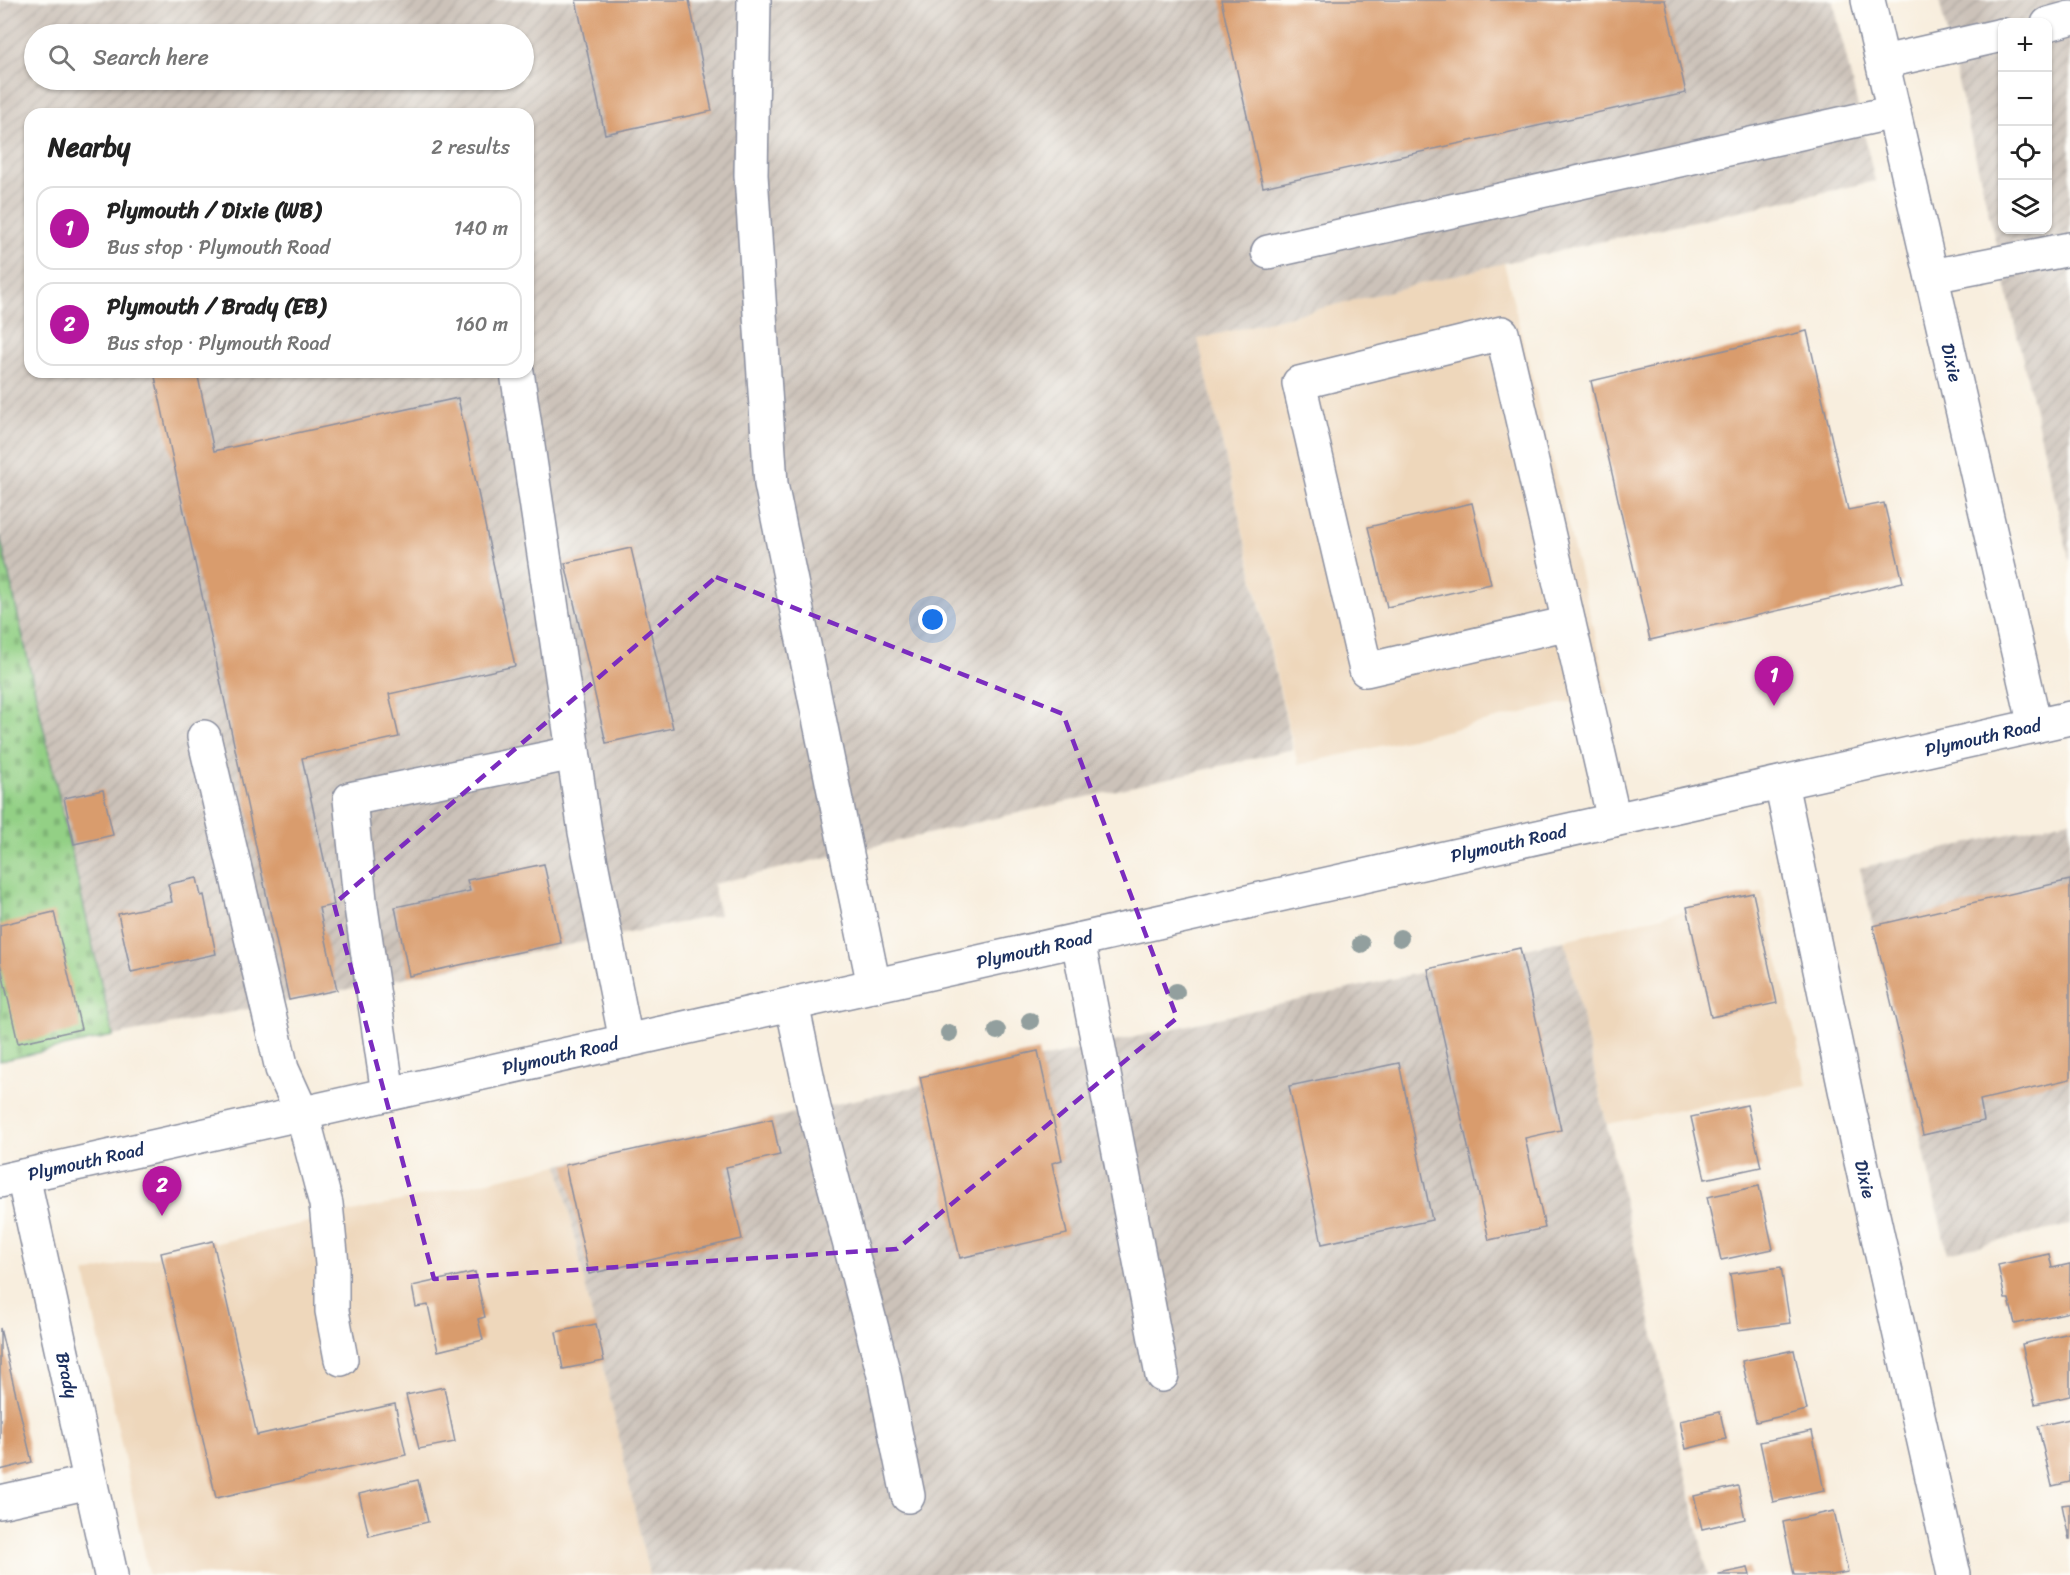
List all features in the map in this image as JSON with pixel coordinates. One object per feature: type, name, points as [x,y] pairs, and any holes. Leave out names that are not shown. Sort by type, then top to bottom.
[{"type":"main road","points":[[754,0],[751,175],[771,484],[848,849],[874,986]]},
{"type":"main road","name":"Dixie","points":[[1868,0],[2035,726]]},
{"type":"main road","points":[[2052,23],[2070,18]]},
{"type":"main road","points":[[1882,62],[1998,36]]},
{"type":"main road","points":[[1268,252],[1894,112]]},
{"type":"main road","points":[[1932,276],[2070,249]]},
{"type":"main road","points":[[1569,622],[1366,670],[1299,383],[1502,333],[1569,622],[1614,820]]},
{"type":"main road","points":[[518,378],[585,832],[626,1041]]},
{"type":"main road","name":"Plymouth Road","points":[[11,1179],[2070,718]]},
{"type":"main road","points":[[204,737],[282,1069],[302,1113],[326,1204],[332,1264],[332,1311],[341,1359]]},
{"type":"main road","points":[[388,1094],[360,900],[350,799],[573,753]]},
{"type":"main road","name":"Dixie","points":[[1781,783],[1848,1104],[1954,1575]]},
{"type":"main road","points":[[1078,940],[1162,1375]]},
{"type":"main road","points":[[792,1004],[813,1102],[883,1371],[908,1496]]},
{"type":"main road","name":"Brady","points":[[11,1179],[90,1482],[111,1575]]},
{"type":"main road","points":[[0,1502],[90,1482]]},
{"type":"highlighted area","points":[[716,577],[1063,714],[1177,1018],[897,1249],[434,1279],[334,904]]},
{"type":"shaded area","points":[[0,0],[1833,0],[1875,181],[1504,263],[1198,339],[1293,749],[713,884],[719,915],[113,1036],[0,536]]},
{"type":"shaded area","points":[[1939,0],[2070,0],[2070,562]]},
{"type":"shaded area","points":[[1504,263],[1609,693],[1298,765],[1198,339]]},
{"type":"shaded area","points":[[2070,820],[2070,1225],[1947,1253],[1860,868]]},
{"type":"shaded area","points":[[1762,892],[1807,1085],[1607,1124],[1565,940]]},
{"type":"shaded area","points":[[1565,940],[1708,1575],[1028,1575],[1027,1573],[1017,1575],[649,1575],[559,1165]]},
{"type":"shaded area","points":[[559,1165],[649,1575],[149,1575],[85,1273]]},
{"type":"green space","points":[[0,536],[113,1036],[0,1061]]},
{"type":"building","points":[[576,0],[689,0],[712,111],[605,134]]},
{"type":"building","points":[[1221,0],[1665,0],[1686,93],[1263,187]]},
{"type":"building","points":[[1807,331],[1848,510],[1884,503],[1903,582],[1650,640],[1591,381]]},
{"type":"building","points":[[155,378],[198,378],[214,451],[458,398],[515,666],[389,694],[399,737],[302,758],[334,905],[319,908],[337,990],[289,1000]]},
{"type":"building","points":[[1472,503],[1491,584],[1387,607],[1368,527]]},
{"type":"building","points":[[631,548],[673,728],[606,743],[565,563]]},
{"type":"building","points":[[103,790],[113,835],[74,844],[64,798]]},
{"type":"building","points":[[544,864],[561,943],[409,976],[395,907],[470,891],[467,880]]},
{"type":"building","points":[[197,878],[201,896],[204,895],[216,954],[131,972],[118,914],[172,902],[168,884]]},
{"type":"building","points":[[2070,880],[2070,1079],[1980,1100],[1984,1121],[1923,1135],[1873,926]]},
{"type":"building","points":[[1753,893],[1777,1003],[1711,1017],[1687,907]]},
{"type":"building","points":[[54,912],[81,1029],[18,1043],[0,963],[0,925]]},
{"type":"building","points":[[1520,948],[1561,1130],[1525,1138],[1545,1228],[1489,1240],[1428,969]]},
{"type":"building","points":[[1038,1051],[1062,1160],[1052,1163],[1067,1234],[960,1258],[920,1077]]},
{"type":"building","points":[[1399,1063],[1432,1220],[1322,1244],[1289,1086]]},
{"type":"building","points":[[1747,1105],[1761,1167],[1705,1179],[1691,1117]]},
{"type":"building","points":[[772,1119],[780,1155],[726,1167],[742,1239],[589,1274],[565,1165]]},
{"type":"building","points":[[1759,1186],[1773,1249],[1721,1260],[1707,1197]]},
{"type":"building","points":[[213,1241],[257,1435],[395,1404],[406,1455],[216,1498],[161,1253]]},
{"type":"building","points":[[2049,1254],[2052,1268],[2070,1264],[2070,1312],[2015,1324],[2009,1299],[2005,1299],[1998,1265]]},
{"type":"building","points":[[1781,1267],[1790,1323],[1738,1330],[1730,1274]]},
{"type":"building","points":[[475,1272],[485,1317],[478,1319],[483,1340],[438,1351],[428,1305],[416,1307],[412,1286]]},
{"type":"building","points":[[596,1324],[604,1361],[563,1369],[556,1332]]},
{"type":"building","points":[[0,1328],[32,1462],[0,1470]]},
{"type":"building","points":[[2070,1333],[2070,1396],[2035,1404],[2022,1344]]},
{"type":"building","points":[[1794,1350],[1807,1410],[1756,1422],[1742,1361]]},
{"type":"building","points":[[444,1387],[455,1442],[419,1449],[406,1395]]},
{"type":"building","points":[[1720,1412],[1726,1439],[1686,1449],[1680,1421]]},
{"type":"building","points":[[2070,1419],[2070,1482],[2052,1486],[2038,1426]]},
{"type":"building","points":[[1812,1431],[1824,1491],[1773,1502],[1760,1442]]},
{"type":"building","points":[[418,1480],[428,1522],[369,1536],[359,1494]]},
{"type":"building","points":[[1738,1486],[1745,1519],[1702,1529],[1694,1496]]},
{"type":"building","points":[[2070,1504],[2070,1539],[2069,1539],[2062,1505]]},
{"type":"building","points":[[1834,1511],[1848,1572],[1832,1575],[1794,1575],[1783,1522]]},
{"type":"building","points":[[1748,1568],[1750,1575],[1719,1575],[1719,1574]]},
{"type":"place","name":"Plymouth / Dixie (WB)","points":[[1774,706]]},
{"type":"place","name":"Plymouth / Brady (EB)","points":[[162,1216]]}]
